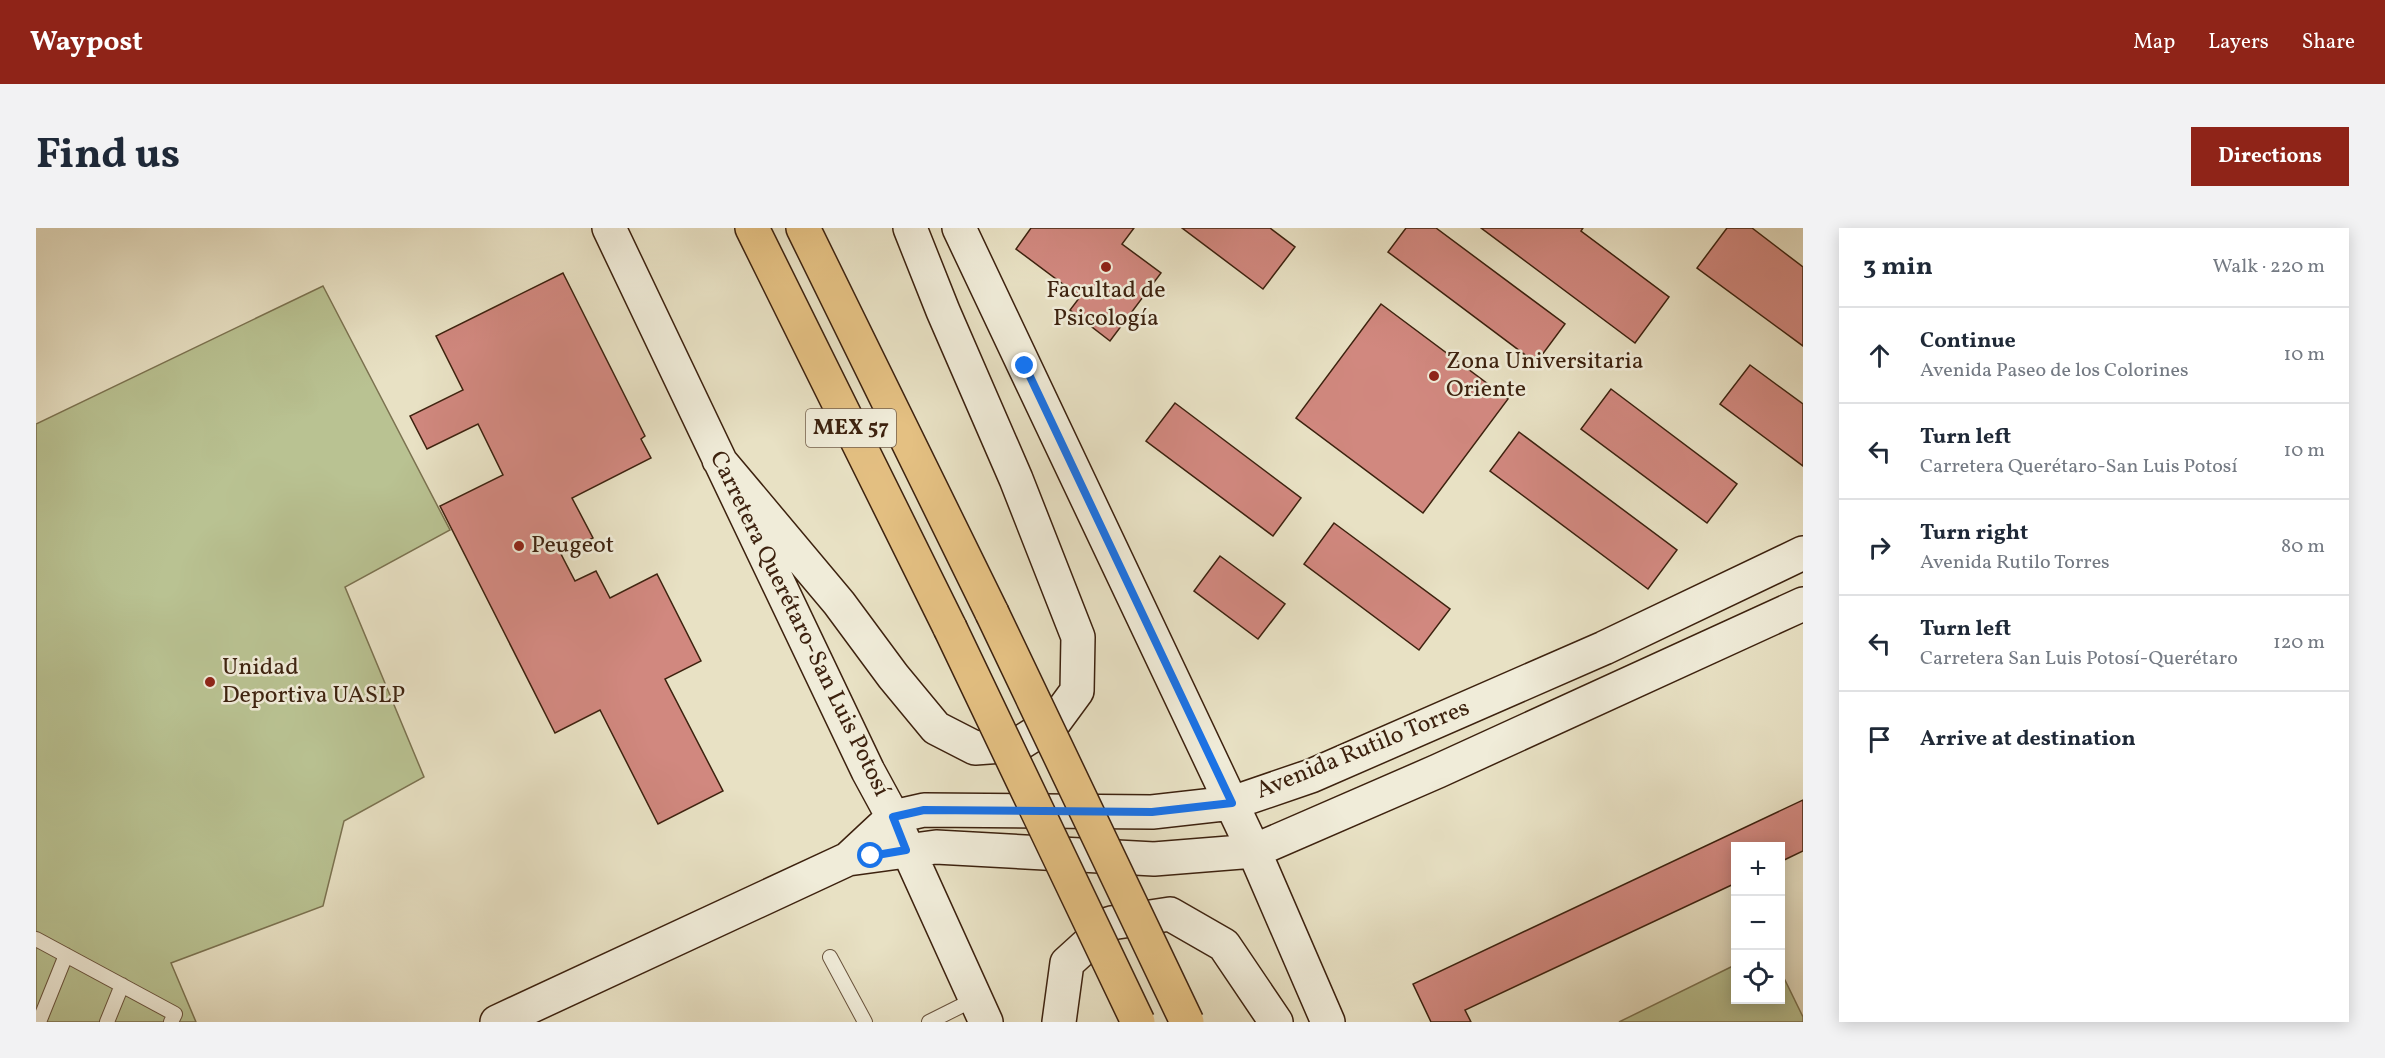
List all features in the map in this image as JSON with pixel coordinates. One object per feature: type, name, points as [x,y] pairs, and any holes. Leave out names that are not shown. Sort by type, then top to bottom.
[{"type":"highway","name":"MEX 57","points":[[752,228],[951,628],[1138,1022]]},
{"type":"highway","name":"MEX 57","points":[[803,228],[992,613],[1186,1022]]},
{"type":"main road","name":"Carretera Querétaro-San Luis Potosí","points":[[609,228],[868,771],[893,817],[980,1011]]},
{"type":"main road","points":[[719,460],[839,603],[936,728],[975,748],[1017,745],[1055,721],[1077,691],[1078,637],[1016,479],[943,311],[910,228]]},
{"type":"main road","points":[[959,228],[1232,803],[1328,1022]]},
{"type":"main road","name":"Avenida Rutilo Torres","points":[[893,817],[924,810],[1152,812],[1232,803],[1311,776],[1582,657],[1803,553]]},
{"type":"main road","name":"Avenida Rutilo Torres","points":[[848,859],[936,848],[1154,859],[1254,851],[1438,771],[1803,604]]},
{"type":"main road","points":[[497,1022],[848,859],[893,817]]},
{"type":"main road","points":[[1059,1022],[1067,963],[1111,923],[1170,915],[1224,945],[1276,1022]]},
{"type":"lane","points":[[36,939],[175,1014],[171,1022]]},
{"type":"lane","points":[[39,1022],[66,955]]},
{"type":"lane","points":[[830,957],[865,1022]]},
{"type":"lane","points":[[107,1022],[122,985]]},
{"type":"lane","points":[[929,1022],[980,1011]]},
{"type":"green space","name":"Unidad Deportiva UASLP","points":[[323,286],[450,530],[345,587],[424,777],[344,821],[323,906],[171,963],[196,1022],[36,1022],[36,424]]},
{"type":"green space","points":[[1731,967],[1731,1004],[1785,1004],[1785,980],[1803,1017],[1803,1022],[1619,1022]]},
{"type":"building","points":[[1031,228],[1134,228],[1122,244],[1161,273],[1110,341],[1070,310],[1080,297],[1016,249]]},
{"type":"building","points":[[1182,228],[1270,228],[1295,247],[1263,289]]},
{"type":"building","points":[[1406,228],[1436,228],[1565,324],[1536,363],[1388,252]]},
{"type":"building","points":[[1481,228],[1583,228],[1581,231],[1669,297],[1635,343]]},
{"type":"building","points":[[1727,228],[1752,228],[1803,267],[1803,346],[1697,268]]},
{"type":"building","name":"Peugeot","points":[[563,273],[645,436],[641,439],[651,458],[572,498],[593,538],[561,554],[575,581],[596,571],[610,598],[657,574],[701,661],[665,679],[723,791],[658,824],[600,710],[555,733],[440,506],[503,475],[478,424],[427,449],[410,416],[463,390],[436,336]]},
{"type":"building","points":[[1381,304],[1508,399],[1423,513],[1296,418]]},
{"type":"building","points":[[1750,365],[1803,404],[1803,466],[1720,404]]},
{"type":"building","points":[[1611,389],[1737,484],[1707,523],[1581,429]]},
{"type":"building","points":[[1175,403],[1301,498],[1273,536],[1146,441]]},
{"type":"building","points":[[1519,432],[1677,550],[1648,589],[1490,471]]},
{"type":"building","points":[[1334,523],[1450,609],[1419,650],[1304,564]]},
{"type":"building","points":[[1220,556],[1285,604],[1258,639],[1194,591]]},
{"type":"building","points":[[1803,800],[1803,851],[1785,860],[1785,842],[1731,842],[1731,885],[1465,1010],[1471,1022],[1431,1022],[1413,984]]},
{"type":"place","name":"Facultad de Psicología","points":[[1106,267]]},
{"type":"place","name":"Zona Universitaria Oriente","points":[[1434,376]]},
{"type":"place","name":"Peugeot","points":[[519,546]]},
{"type":"place","name":"Unidad Deportiva UASLP","points":[[210,682]]},
{"type":"route","points":[[871,856],[906,850],[893,817],[924,810],[1152,812],[1232,803],[1025,366]]}]
